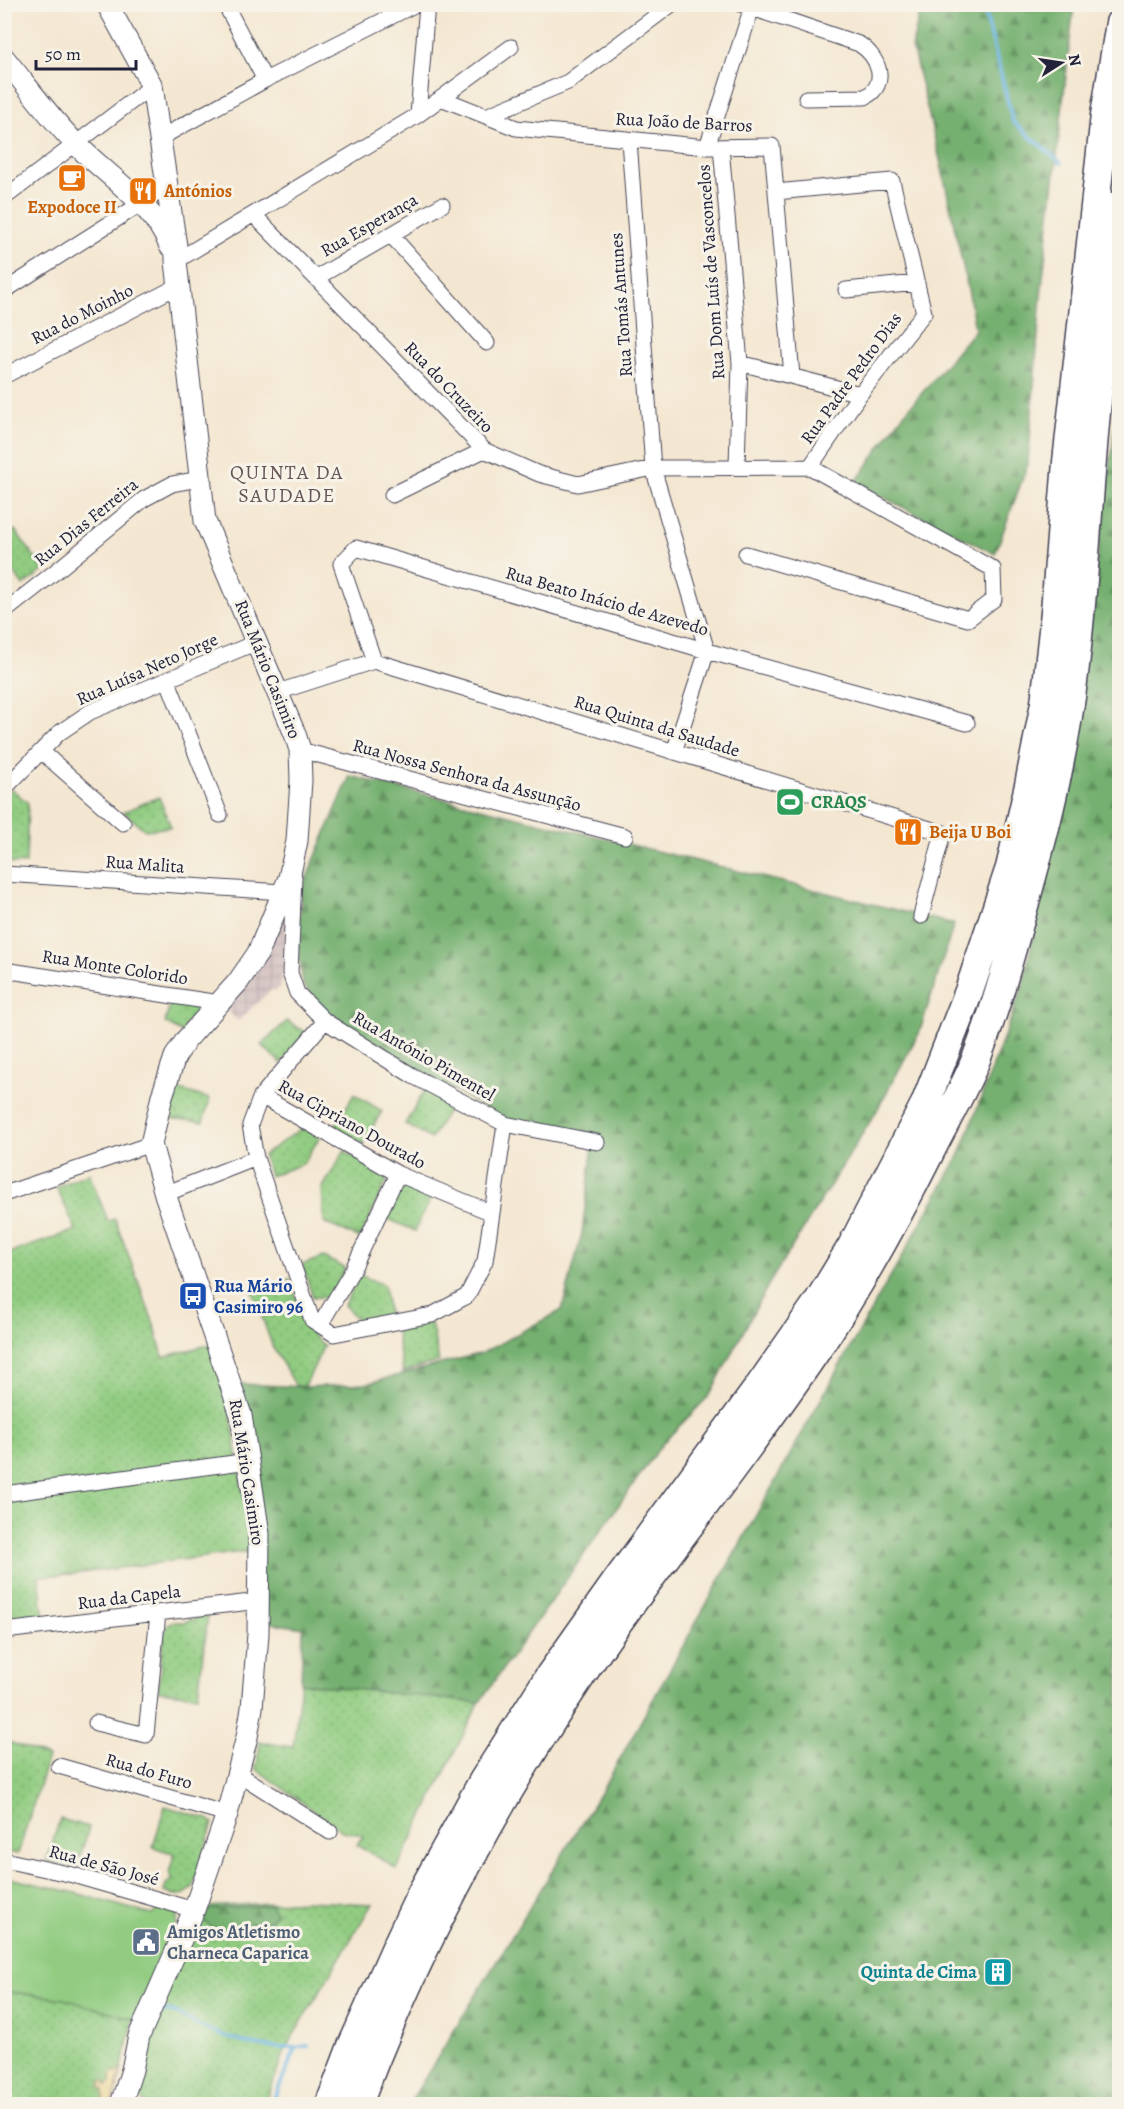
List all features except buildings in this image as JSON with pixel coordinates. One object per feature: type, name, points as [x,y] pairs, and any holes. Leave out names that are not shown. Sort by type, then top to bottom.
[{"type":"highway","points":[[331,2097],[407,1924],[483,1781],[582,1628],[758,1388],[818,1302],[852,1246],[925,1104],[969,991],[1010,868],[1043,715],[1055,612],[1067,462],[1105,115],[1119,23]]},
{"type":"highway","points":[[1105,115],[1119,70]]},
{"type":"highway","points":[[358,2104],[398,2004],[435,1924],[473,1852],[529,1757],[618,1622],[753,1440],[842,1312],[874,1260],[971,1070],[996,1002],[1015,938],[1043,840],[1060,767],[1074,674],[1097,401],[1119,204]]},
{"type":"street","name":"Rua Mário Casimiro","points":[[107,4],[152,86],[176,246],[178,286],[205,521],[300,750],[301,780],[297,841],[284,892],[258,953],[238,982],[186,1040],[175,1057],[162,1096],[151,1144],[165,1194],[238,1400],[259,1534],[259,1601],[252,1708],[239,1774],[194,1910],[139,2036],[132,2070],[121,2104]]},
{"type":"street","points":[[225,4],[265,80]]},
{"type":"street","points":[[159,138],[265,80],[416,4]]},
{"type":"street","points":[[418,116],[427,4]]},
{"type":"street","points":[[486,116],[568,82],[672,4]]},
{"type":"street","points":[[714,147],[748,6],[859,44],[869,50],[876,60],[878,84],[874,93],[865,97],[806,98]]},
{"type":"street","points":[[4,58],[76,144],[154,217],[165,234],[176,261],[418,116],[511,47]]},
{"type":"street","points":[[4,198],[152,86]]},
{"type":"street","name":"Rua João de Barros","points":[[441,98],[516,128],[714,147],[772,146],[792,376]]},
{"type":"street","name":"Rua Tomás Antunes","points":[[629,140],[653,468],[707,651]]},
{"type":"street","name":"Rua Dom Luís de Vasconcelos","points":[[714,147],[740,363],[737,466]]},
{"type":"street","name":"Rua Padre Pedro Dias","points":[[776,192],[892,181],[924,313],[860,394],[810,467]]},
{"type":"street","points":[[4,291],[140,202],[167,187]]},
{"type":"street","name":"Rua Esperança","points":[[316,278],[442,205]]},
{"type":"street","name":"Rua do Cruzeiro","points":[[254,215],[484,450],[539,474],[578,484],[653,468],[810,467]]},
{"type":"street","points":[[391,235],[487,343]]},
{"type":"street","points":[[846,290],[917,283]]},
{"type":"street","name":"Rua do Moinho","points":[[4,376],[178,286]]},
{"type":"street","points":[[740,363],[860,394]]},
{"type":"street","points":[[392,495],[484,450]]},
{"type":"street","points":[[746,554],[968,619],[994,599],[993,569],[810,467]]},
{"type":"street","name":"Rua Dias Ferreira","points":[[4,612],[144,499],[172,484],[199,479]]},
{"type":"street","name":"Rua Beato Inácio de Azevedo","points":[[374,661],[341,564],[356,548],[707,651],[966,723]]},
{"type":"street","name":"Rua Luísa Neto Jorge","points":[[4,789],[59,733],[90,712],[257,642]]},
{"type":"street","points":[[674,752],[707,651]]},
{"type":"street","points":[[278,693],[374,661]]},
{"type":"street","name":"Rua Quinta da Saudade","points":[[374,661],[943,833],[921,916]]},
{"type":"street","points":[[168,681],[220,814]]},
{"type":"street","name":"Rua Nossa Senhora da Assunção","points":[[300,750],[625,836]]},
{"type":"street","points":[[41,751],[123,823]]},
{"type":"street","name":"Rua António Pimentel","points":[[294,859],[290,974],[297,993],[325,1021],[413,1076],[505,1124],[597,1142]]},
{"type":"street","name":"Rua Malita","points":[[4,874],[284,892]]},
{"type":"street","name":"Rua Monte Colorido","points":[[4,969],[219,1003]]},
{"type":"street","name":"Rua António Pimentel","points":[[325,1021],[261,1096],[250,1125],[256,1158],[312,1320],[334,1334],[432,1315],[467,1296],[485,1261],[505,1124]]},
{"type":"street","name":"Rua Cipriano Dourado","points":[[261,1096],[398,1174],[492,1213]]},
{"type":"street","points":[[4,1194],[151,1144]]},
{"type":"street","points":[[165,1194],[256,1158]]},
{"type":"street","points":[[321,1325],[352,1271],[398,1174]]},
{"type":"street","points":[[4,1494],[249,1461]]},
{"type":"street","name":"Rua da Capela","points":[[4,1631],[259,1601]]},
{"type":"street","points":[[96,1723],[146,1736],[158,1613]]},
{"type":"street","name":"Rua do Furo","points":[[59,1766],[227,1814]]},
{"type":"street","points":[[239,1774],[330,1832]]},
{"type":"street","name":"Rua de São José","points":[[4,1860],[73,1875],[194,1910]]},
{"type":"street","name":"Rua Mário Casimiro","points":[[132,2070],[134,2104]]},
{"type":"shaded area","points":[[288,912],[281,985],[275,991],[272,989],[238,1021],[225,1008],[279,920]]},
{"type":"green space","points":[[921,5],[1074,5],[1041,295],[1028,464],[995,554],[855,483],[899,420],[975,330],[941,164],[912,47]]},
{"type":"green space","points":[[1119,400],[1119,2104],[409,2104],[608,1780],[960,1154],[1022,988],[1066,783]]},
{"type":"green space","points":[[15,530],[44,570],[23,586],[5,559],[5,536]]},
{"type":"green space","points":[[350,776],[954,924],[920,1031],[876,1112],[770,1282],[709,1396],[662,1444],[479,1703],[301,1683],[303,1628],[264,1622],[241,1384],[305,1387],[365,1384],[482,1353],[562,1310],[582,1233],[594,1137],[510,1122],[355,1034],[324,1010],[303,985],[297,940],[302,889]]},
{"type":"green space","points":[[12,789],[28,803],[26,864],[5,863],[5,796]]},
{"type":"green space","points":[[159,797],[171,827],[145,830],[123,812]]},
{"type":"green space","points":[[171,999],[203,1007],[181,1032],[165,1023]]},
{"type":"green space","points":[[287,1021],[307,1033],[281,1063],[261,1045]]},
{"type":"green space","points":[[174,1088],[210,1099],[203,1122],[167,1118]]},
{"type":"green space","points":[[426,1088],[452,1104],[431,1139],[405,1124]]},
{"type":"green space","points":[[354,1094],[382,1111],[363,1144],[334,1128]]},
{"type":"green space","points":[[304,1127],[320,1137],[303,1164],[270,1176],[263,1155]]},
{"type":"green space","points":[[344,1151],[383,1173],[387,1180],[360,1238],[324,1223],[322,1189]]},
{"type":"green space","points":[[89,1173],[108,1221],[115,1219],[156,1330],[163,1357],[212,1344],[229,1400],[248,1526],[249,1551],[34,1577],[39,1577],[44,1619],[5,1622],[4,1255],[76,1230],[56,1187]]},
{"type":"green space","points":[[402,1184],[432,1196],[415,1231],[386,1218]]},
{"type":"green space","points":[[323,1257],[345,1268],[331,1298],[313,1297],[302,1265]]},
{"type":"green space","points":[[360,1275],[384,1285],[389,1316],[358,1321],[344,1305]]},
{"type":"green space","points":[[290,1279],[307,1325],[317,1340],[324,1345],[305,1386],[296,1386],[273,1348],[253,1292]]},
{"type":"green space","points":[[431,1323],[439,1361],[403,1372],[396,1331]]},
{"type":"green space","points":[[208,1615],[198,1695],[158,1691],[165,1628],[171,1622],[183,1622]]},
{"type":"green space","points":[[301,1683],[479,1703],[397,1869],[357,1845],[363,1835],[342,1831],[256,1769],[260,1742],[293,1747]]},
{"type":"green space","points":[[9,1742],[48,1757],[18,1854],[5,1852],[4,1757]]},
{"type":"green space","points":[[165,1806],[208,1819],[213,1823],[193,1887],[180,1895],[164,1892],[166,1884],[173,1880],[169,1872],[175,1854],[153,1847]]},
{"type":"green space","points":[[60,1819],[89,1827],[77,1868],[47,1860]]},
{"type":"green space","points":[[5,1877],[76,1893],[152,1915],[159,1908],[177,1913],[177,1923],[134,2019],[64,1999],[5,1991]]},
{"type":"green space","points":[[305,1901],[372,1904],[287,2046],[265,2104],[144,2104],[139,2088],[162,1998],[205,1907]]},
{"type":"green space","points":[[271,1905],[276,1913],[268,1922],[250,1923],[242,1929],[214,1928],[204,1922],[201,1917],[204,1910]]},
{"type":"green space","points":[[5,1991],[66,1999],[134,2019],[114,2097],[109,2104],[5,2104]]},
{"type":"sand","points":[[114,2071],[121,2071],[115,2096],[110,2104],[102,2104],[104,2090],[100,2087],[102,2081],[105,2080],[107,2085],[111,2082],[111,2074]]},
{"type":"waterway","points":[[985,4],[984,8],[1013,122],[1061,163]]},
{"type":"waterway","points":[[160,2013],[175,2013],[193,2023],[238,2041],[266,2047],[308,2046]]},
{"type":"waterway","points":[[272,2104],[296,2048]]},
{"type":"place","name":"Expodoce II","points":[[72,178]]},
{"type":"place","name":"Antónios","points":[[143,191]]},
{"type":"place","name":"CRAQS","points":[[790,802]]},
{"type":"place","name":"Beija U Boi","points":[[908,832]]},
{"type":"place","name":"Rua Mário Casimiro 96","points":[[193,1296]]},
{"type":"place","name":"Amigos Atletismo Charneca Caparica","points":[[146,1942]]},
{"type":"place","name":"Quinta de Cima","points":[[998,1972]]},
{"type":"district","name":"QUINTA DA SAUDADE","points":[[287,484]]}]
